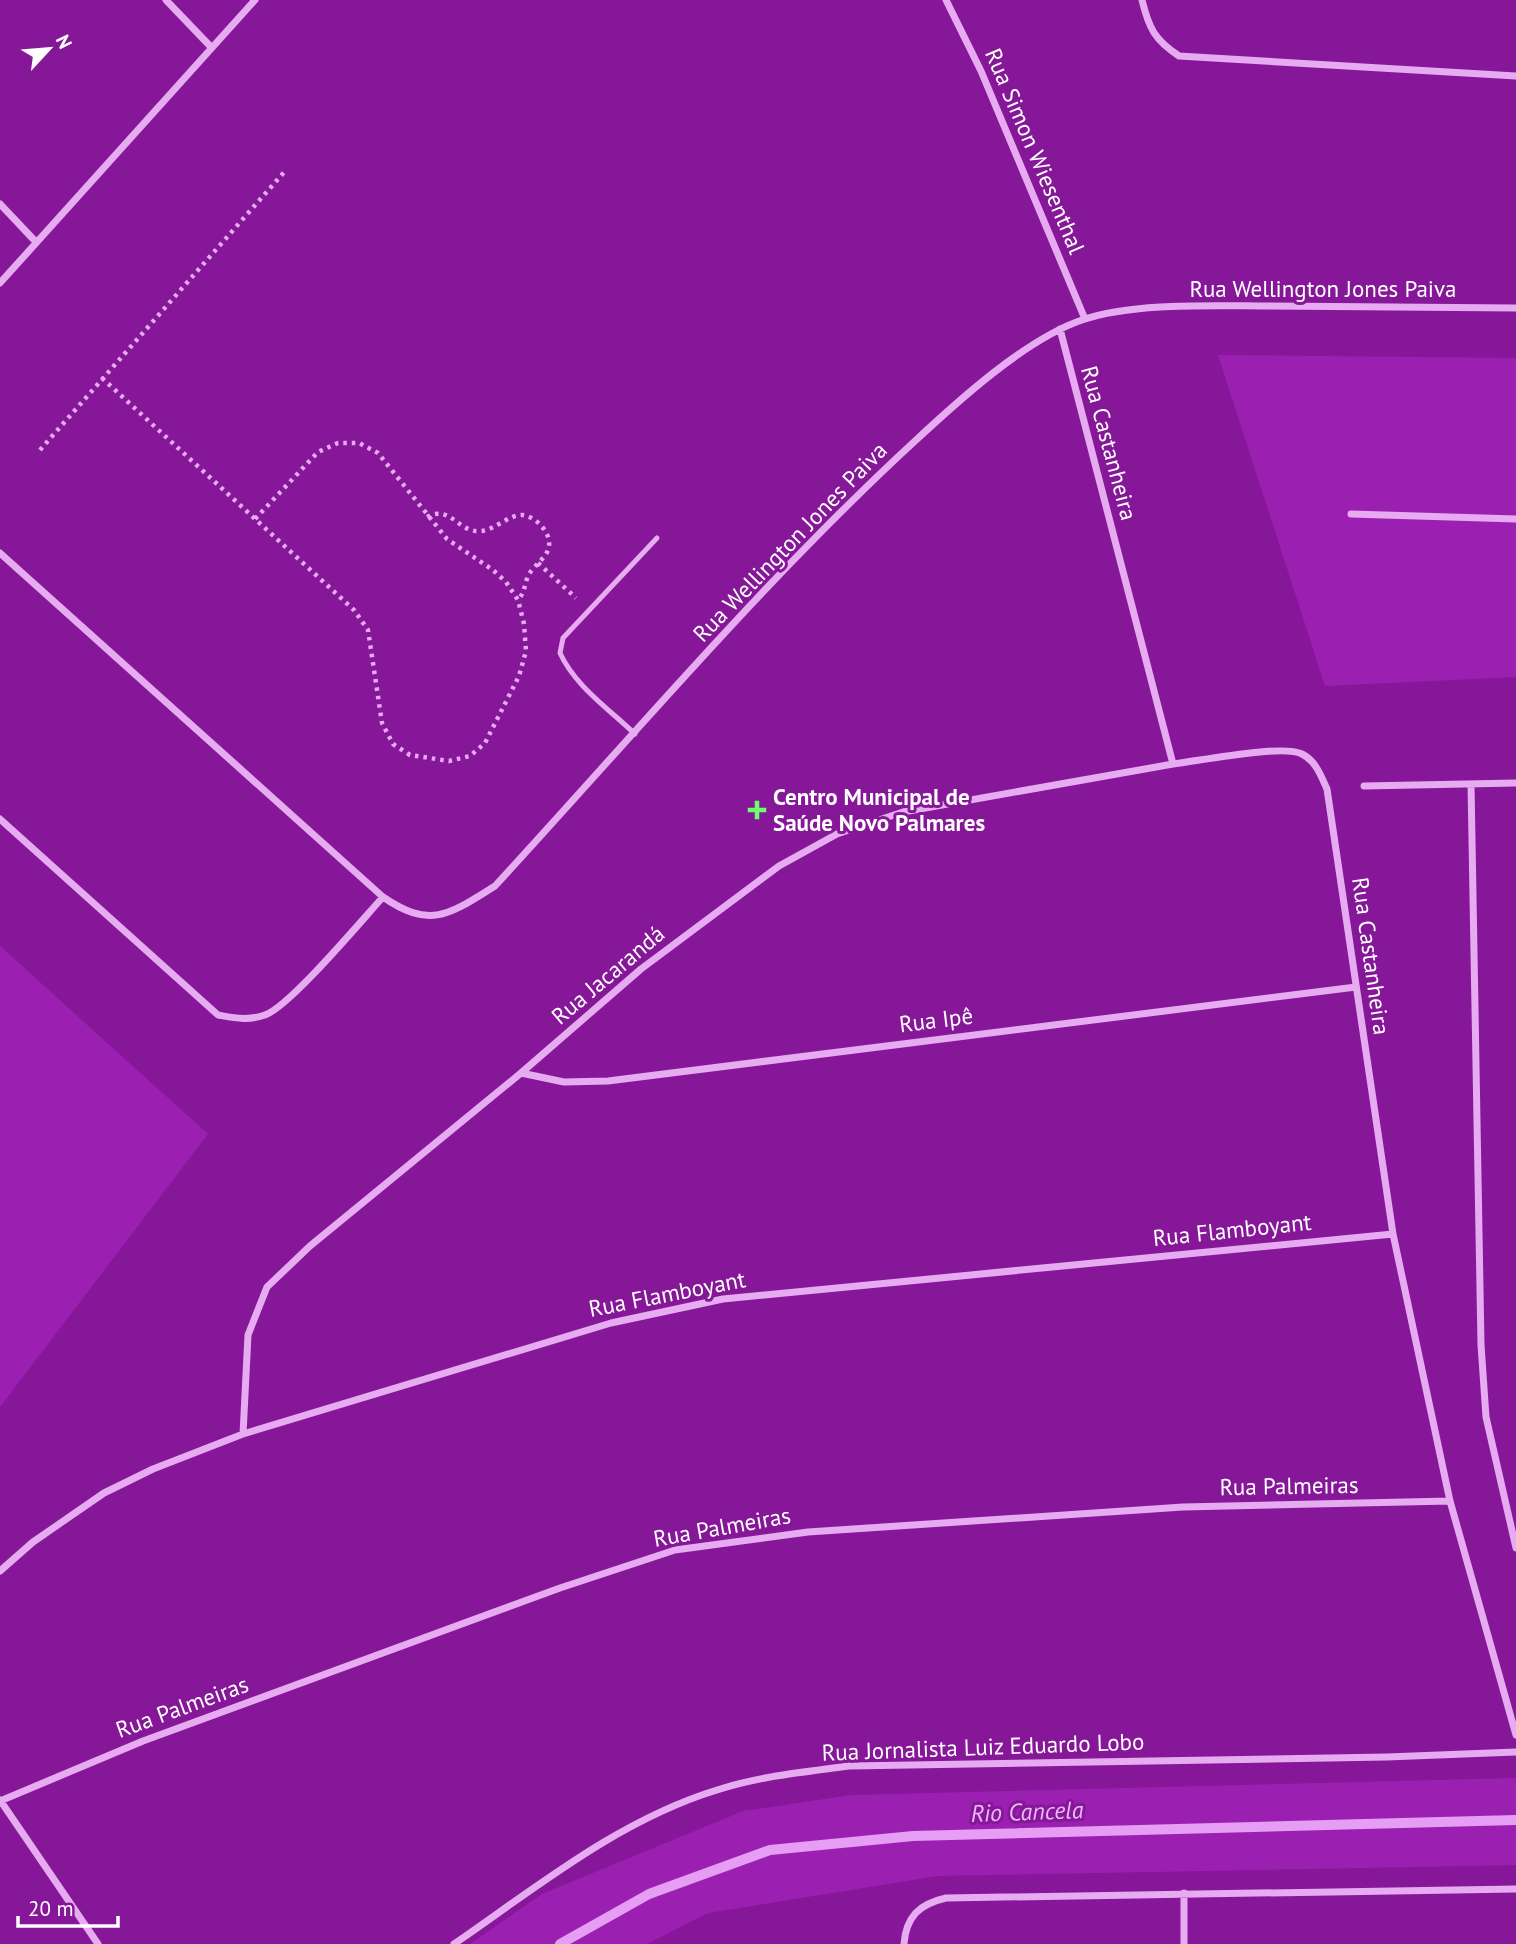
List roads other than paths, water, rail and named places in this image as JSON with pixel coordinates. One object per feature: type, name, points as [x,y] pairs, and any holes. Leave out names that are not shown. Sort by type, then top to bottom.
[{"type":"street","points":[[166,0],[211,47]]},
{"type":"street","points":[[0,283],[255,0]]},
{"type":"street","name":"Rua Simon Wiesenthal","points":[[946,0],[981,71],[1085,319]]},
{"type":"street","points":[[1142,0],[1147,21],[1160,43],[1179,56],[1516,76]]},
{"type":"street","points":[[0,204],[36,242]]},
{"type":"street","name":"Rua Wellington Jones Paiva","points":[[383,897],[406,913],[430,918],[461,908],[495,886],[844,506],[949,410],[1002,368],[1060,329],[1085,319],[1135,311],[1211,305],[1516,308]]},
{"type":"street","name":"Rua Castanheira","points":[[1060,329],[1173,764],[1282,751],[1303,754],[1318,768],[1327,789],[1393,1234],[1450,1501],[1516,1735]]},
{"type":"street","points":[[1351,514],[1516,519]]},
{"type":"street","points":[[0,553],[383,897],[289,998],[268,1014],[244,1020],[218,1015],[0,819]]},
{"type":"street","name":"Rua Jacarandá","points":[[243,1434],[248,1335],[267,1287],[310,1246],[521,1073],[652,961],[779,866],[837,834],[903,812],[1173,764]]},
{"type":"street","points":[[1364,786],[1516,783]]},
{"type":"street","points":[[1471,784],[1482,1357],[1486,1417],[1516,1548]]},
{"type":"street","name":"Rua Ipê","points":[[521,1073],[564,1082],[608,1081],[1356,987]]},
{"type":"street","name":"Rua Flamboyant","points":[[0,1571],[33,1542],[104,1493],[153,1469],[243,1434],[611,1323],[723,1298],[1393,1234]]},
{"type":"street","name":"Rua Palmeiras","points":[[0,1801],[143,1741],[560,1588],[675,1550],[808,1532],[1169,1508],[1450,1501]]},
{"type":"street","name":"Rua Jornalista Luiz Eduardo Lobo","points":[[454,1944],[599,1844],[644,1820],[716,1790],[772,1776],[849,1766],[1387,1757],[1516,1752]]},
{"type":"street","points":[[0,1801],[98,1944]]},
{"type":"street","points":[[904,1944],[905,1926],[916,1911],[930,1901],[946,1898],[1516,1889]]},
{"type":"street","points":[[1184,1893],[1184,1944]]},
{"type":"lane","points":[[635,734],[567,668],[560,653],[564,638],[657,538]]},
{"type":"waterway","name":"Rio Cancela","points":[[560,1944],[649,1894],[770,1850],[913,1836],[1516,1820]]},
{"type":"place","name":"Centro Municipal de Saúde Novo Palmares","points":[[757,810]]}]
